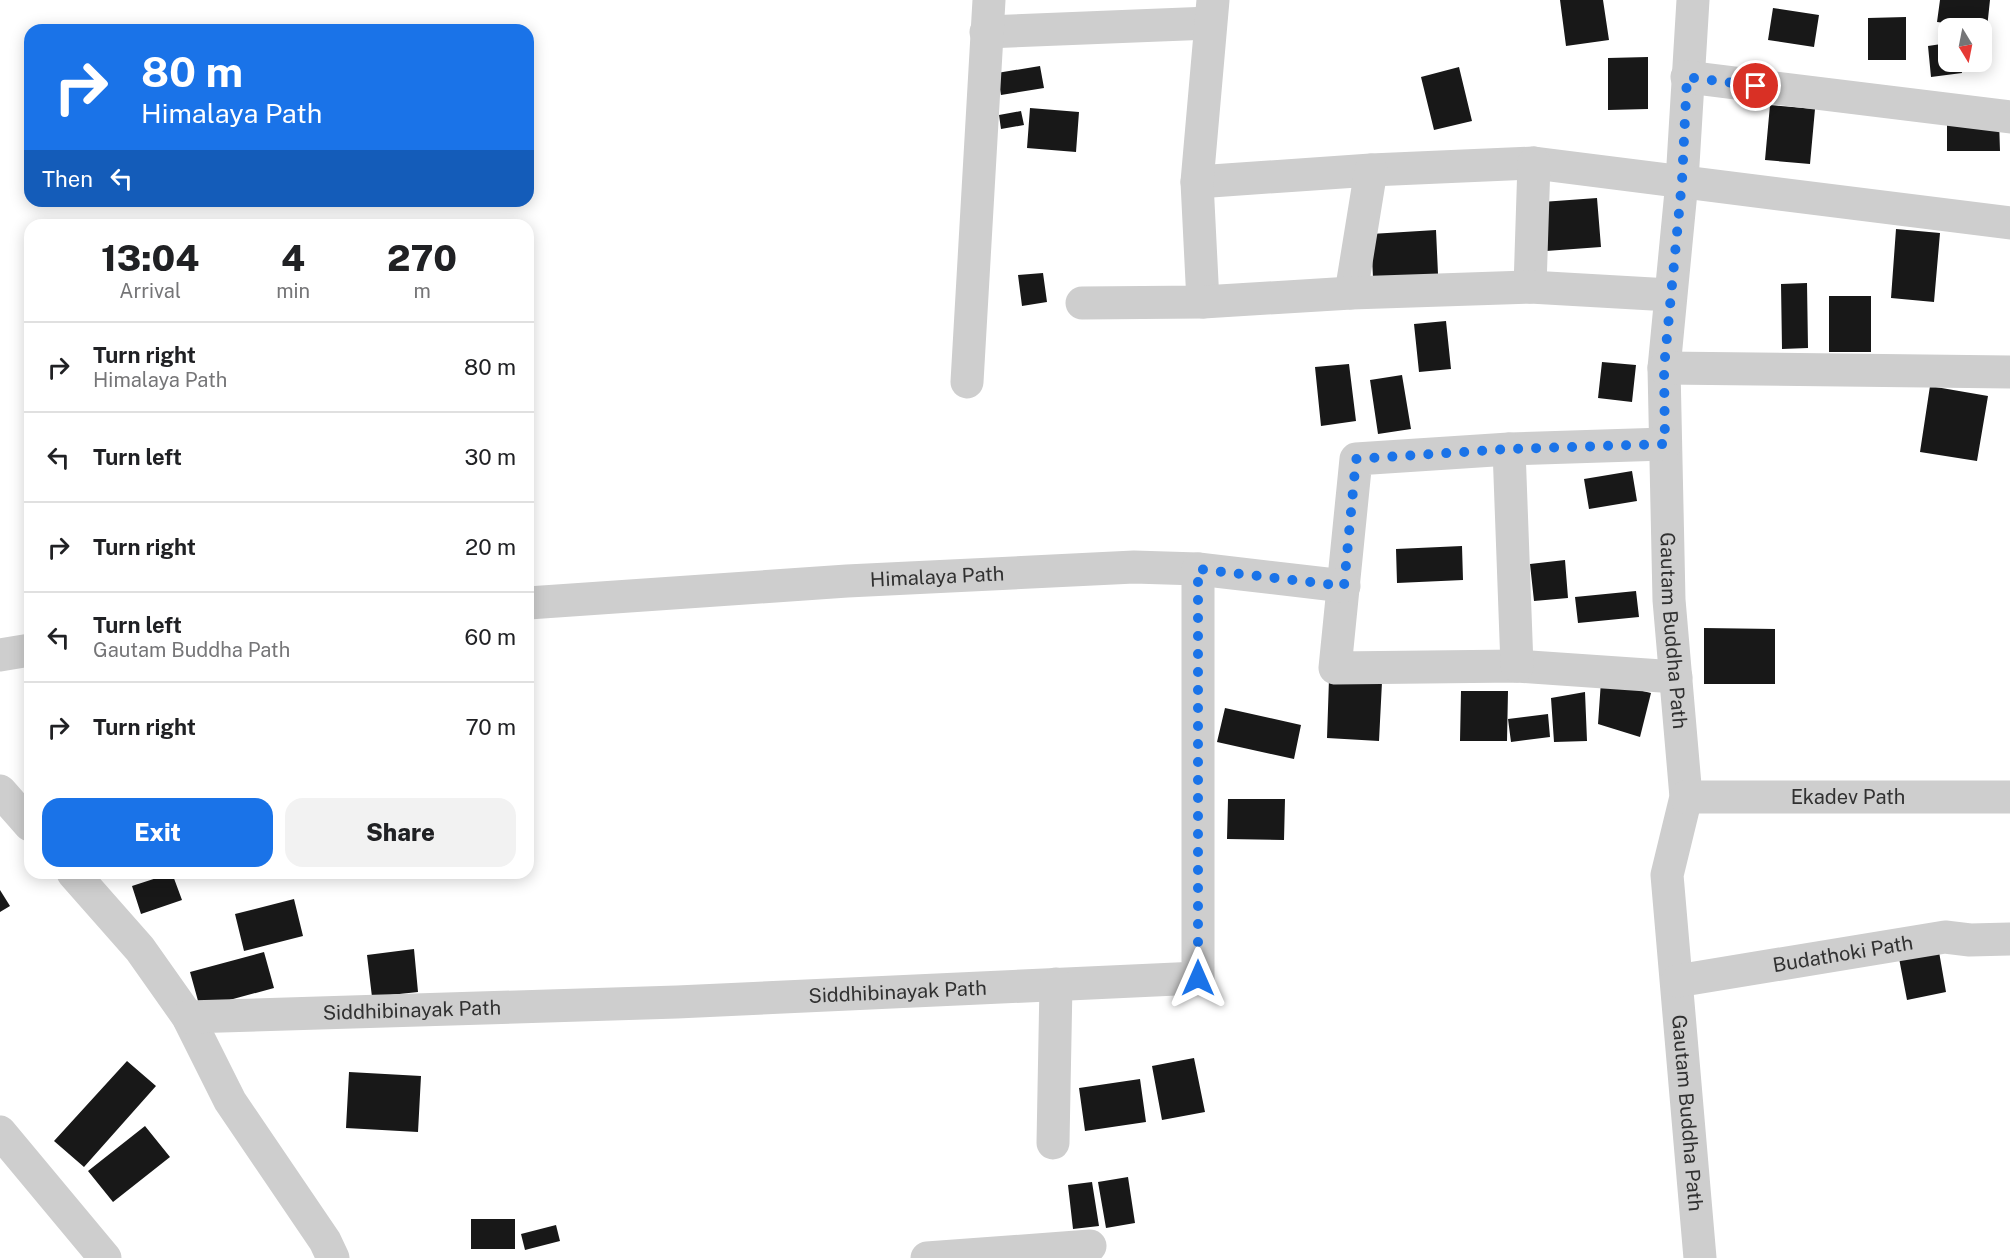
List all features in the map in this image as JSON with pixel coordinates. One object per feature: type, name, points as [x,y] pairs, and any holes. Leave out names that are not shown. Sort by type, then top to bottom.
[{"type":"street","name":"Gautam Buddha Path","points":[[1693,0],[1682,181],[1664,368],[1669,600],[1686,797],[1667,875],[1700,1258]]},
{"type":"street","points":[[968,382],[988,16],[1212,11],[1197,182],[1203,302]]},
{"type":"street","points":[[1687,77],[2010,117]]},
{"type":"street","points":[[1197,182],[1371,170],[1534,163],[2010,223]]},
{"type":"street","points":[[1530,287],[1534,163]]},
{"type":"street","points":[[1351,293],[1371,170]]},
{"type":"street","points":[[1082,303],[1203,302],[1351,293],[1530,287],[1670,295]]},
{"type":"street","points":[[1664,368],[2010,372]]},
{"type":"street","points":[[1665,444],[1509,449],[1356,459],[1335,668],[1517,666],[1676,677]]},
{"type":"street","points":[[1509,449],[1517,666]]},
{"type":"street","name":"Himalaya Path","points":[[534,603],[847,581],[1134,567],[1198,569],[1344,586]]},
{"type":"street","name":"Siddhibinayak Path","points":[[188,1017],[665,1002],[1198,978],[1198,569]]},
{"type":"street","points":[[0,656],[24,651]]},
{"type":"street","points":[[0,791],[24,818]]},
{"type":"street","name":"Ekadev Path","points":[[1686,797],[2010,797]]},
{"type":"street","points":[[78,879],[140,949],[188,1017],[230,1101],[325,1241],[333,1258]]},
{"type":"street","name":"Budathoki Path","points":[[1677,981],[1945,938],[2010,939]]},
{"type":"street","points":[[1053,1143],[1056,984]]},
{"type":"street","points":[[0,1132],[105,1258]]},
{"type":"street","points":[[927,1258],[1090,1246]]},
{"type":"building","points":[[1560,0],[1603,0],[1609,40],[1566,46]]},
{"type":"building","points":[[1940,0],[1990,0],[1988,18],[1938,18],[1937,22]]},
{"type":"building","points":[[1773,8],[1819,15],[1814,47],[1768,40]]},
{"type":"building","points":[[1906,17],[1906,60],[1868,60],[1868,18]]},
{"type":"building","points":[[1938,44],[1938,72],[1962,73],[1931,77],[1928,46]]},
{"type":"building","points":[[1648,57],[1648,109],[1608,110],[1608,58]]},
{"type":"building","points":[[1040,66],[1044,88],[1001,95],[997,73]]},
{"type":"building","points":[[1459,67],[1472,121],[1434,130],[1421,77]]},
{"type":"building","points":[[1770,105],[1815,109],[1810,164],[1765,160]]},
{"type":"building","points":[[1030,108],[1079,112],[1076,152],[1027,148]]},
{"type":"building","points":[[1021,111],[1024,125],[1001,129],[999,115]]},
{"type":"building","points":[[1947,120],[1999,120],[2000,151],[1947,151]]},
{"type":"building","points":[[1597,198],[1601,247],[1546,251],[1542,202]]},
{"type":"building","points":[[1896,229],[1940,233],[1934,302],[1891,298]]},
{"type":"building","points":[[1436,230],[1438,274],[1373,278],[1371,234]]},
{"type":"building","points":[[1043,273],[1047,302],[1022,306],[1018,275]]},
{"type":"building","points":[[1807,283],[1808,348],[1782,349],[1781,284]]},
{"type":"building","points":[[1829,296],[1871,296],[1871,352],[1829,352]]},
{"type":"building","points":[[1446,321],[1451,369],[1419,372],[1414,324]]},
{"type":"building","points":[[1602,362],[1636,365],[1632,402],[1598,398]]},
{"type":"building","points":[[1349,364],[1356,421],[1321,426],[1315,367]]},
{"type":"building","points":[[1402,375],[1411,429],[1378,434],[1370,380]]},
{"type":"building","points":[[1930,386],[1988,396],[1977,461],[1920,452]]},
{"type":"building","points":[[1632,471],[1637,501],[1589,509],[1584,479]]},
{"type":"building","points":[[1462,546],[1463,580],[1397,583],[1396,549]]},
{"type":"building","points":[[1565,560],[1568,598],[1534,601],[1530,564]]},
{"type":"building","points":[[1636,591],[1639,617],[1578,623],[1575,597]]},
{"type":"building","points":[[1704,628],[1775,629],[1775,684],[1704,684]]},
{"type":"building","points":[[1329,679],[1382,682],[1379,741],[1327,738]]},
{"type":"building","points":[[1601,681],[1651,693],[1640,737],[1598,724]]},
{"type":"building","points":[[1461,691],[1508,691],[1507,741],[1460,741]]},
{"type":"building","points":[[1585,692],[1587,741],[1554,742],[1551,698]]},
{"type":"building","points":[[1225,708],[1301,725],[1294,759],[1217,742]]},
{"type":"building","points":[[1548,714],[1550,737],[1511,742],[1508,719]]},
{"type":"building","points":[[1228,799],[1285,799],[1284,840],[1227,839]]},
{"type":"building","points":[[154,879],[174,879],[182,900],[141,914],[132,886]]},
{"type":"building","points":[[0,890],[10,906],[0,912]]},
{"type":"building","points":[[294,899],[303,936],[244,951],[235,914]]},
{"type":"building","points":[[1938,946],[1946,992],[1907,1000],[1898,953]]},
{"type":"building","points":[[414,949],[418,992],[372,997],[367,955]]},
{"type":"building","points":[[264,952],[274,988],[200,1008],[190,972]]},
{"type":"building","points":[[1194,1058],[1205,1112],[1162,1120],[1152,1066]]},
{"type":"building","points":[[127,1061],[156,1086],[84,1167],[54,1141]]},
{"type":"building","points":[[349,1072],[421,1076],[418,1132],[346,1128]]},
{"type":"building","points":[[1140,1079],[1146,1122],[1085,1131],[1079,1088]]},
{"type":"building","points":[[145,1126],[170,1157],[113,1202],[88,1171]]},
{"type":"building","points":[[1128,1177],[1135,1223],[1106,1228],[1098,1182]]},
{"type":"building","points":[[1092,1182],[1099,1226],[1073,1229],[1068,1185]]},
{"type":"building","points":[[471,1219],[515,1219],[515,1249],[471,1249]]},
{"type":"building","points":[[556,1225],[560,1241],[525,1250],[521,1234]]},
{"type":"route","points":[[1198,978],[1198,569],[1344,586],[1356,459],[1509,449],[1665,444],[1664,368],[1682,181],[1687,77],[1756,86]]}]
